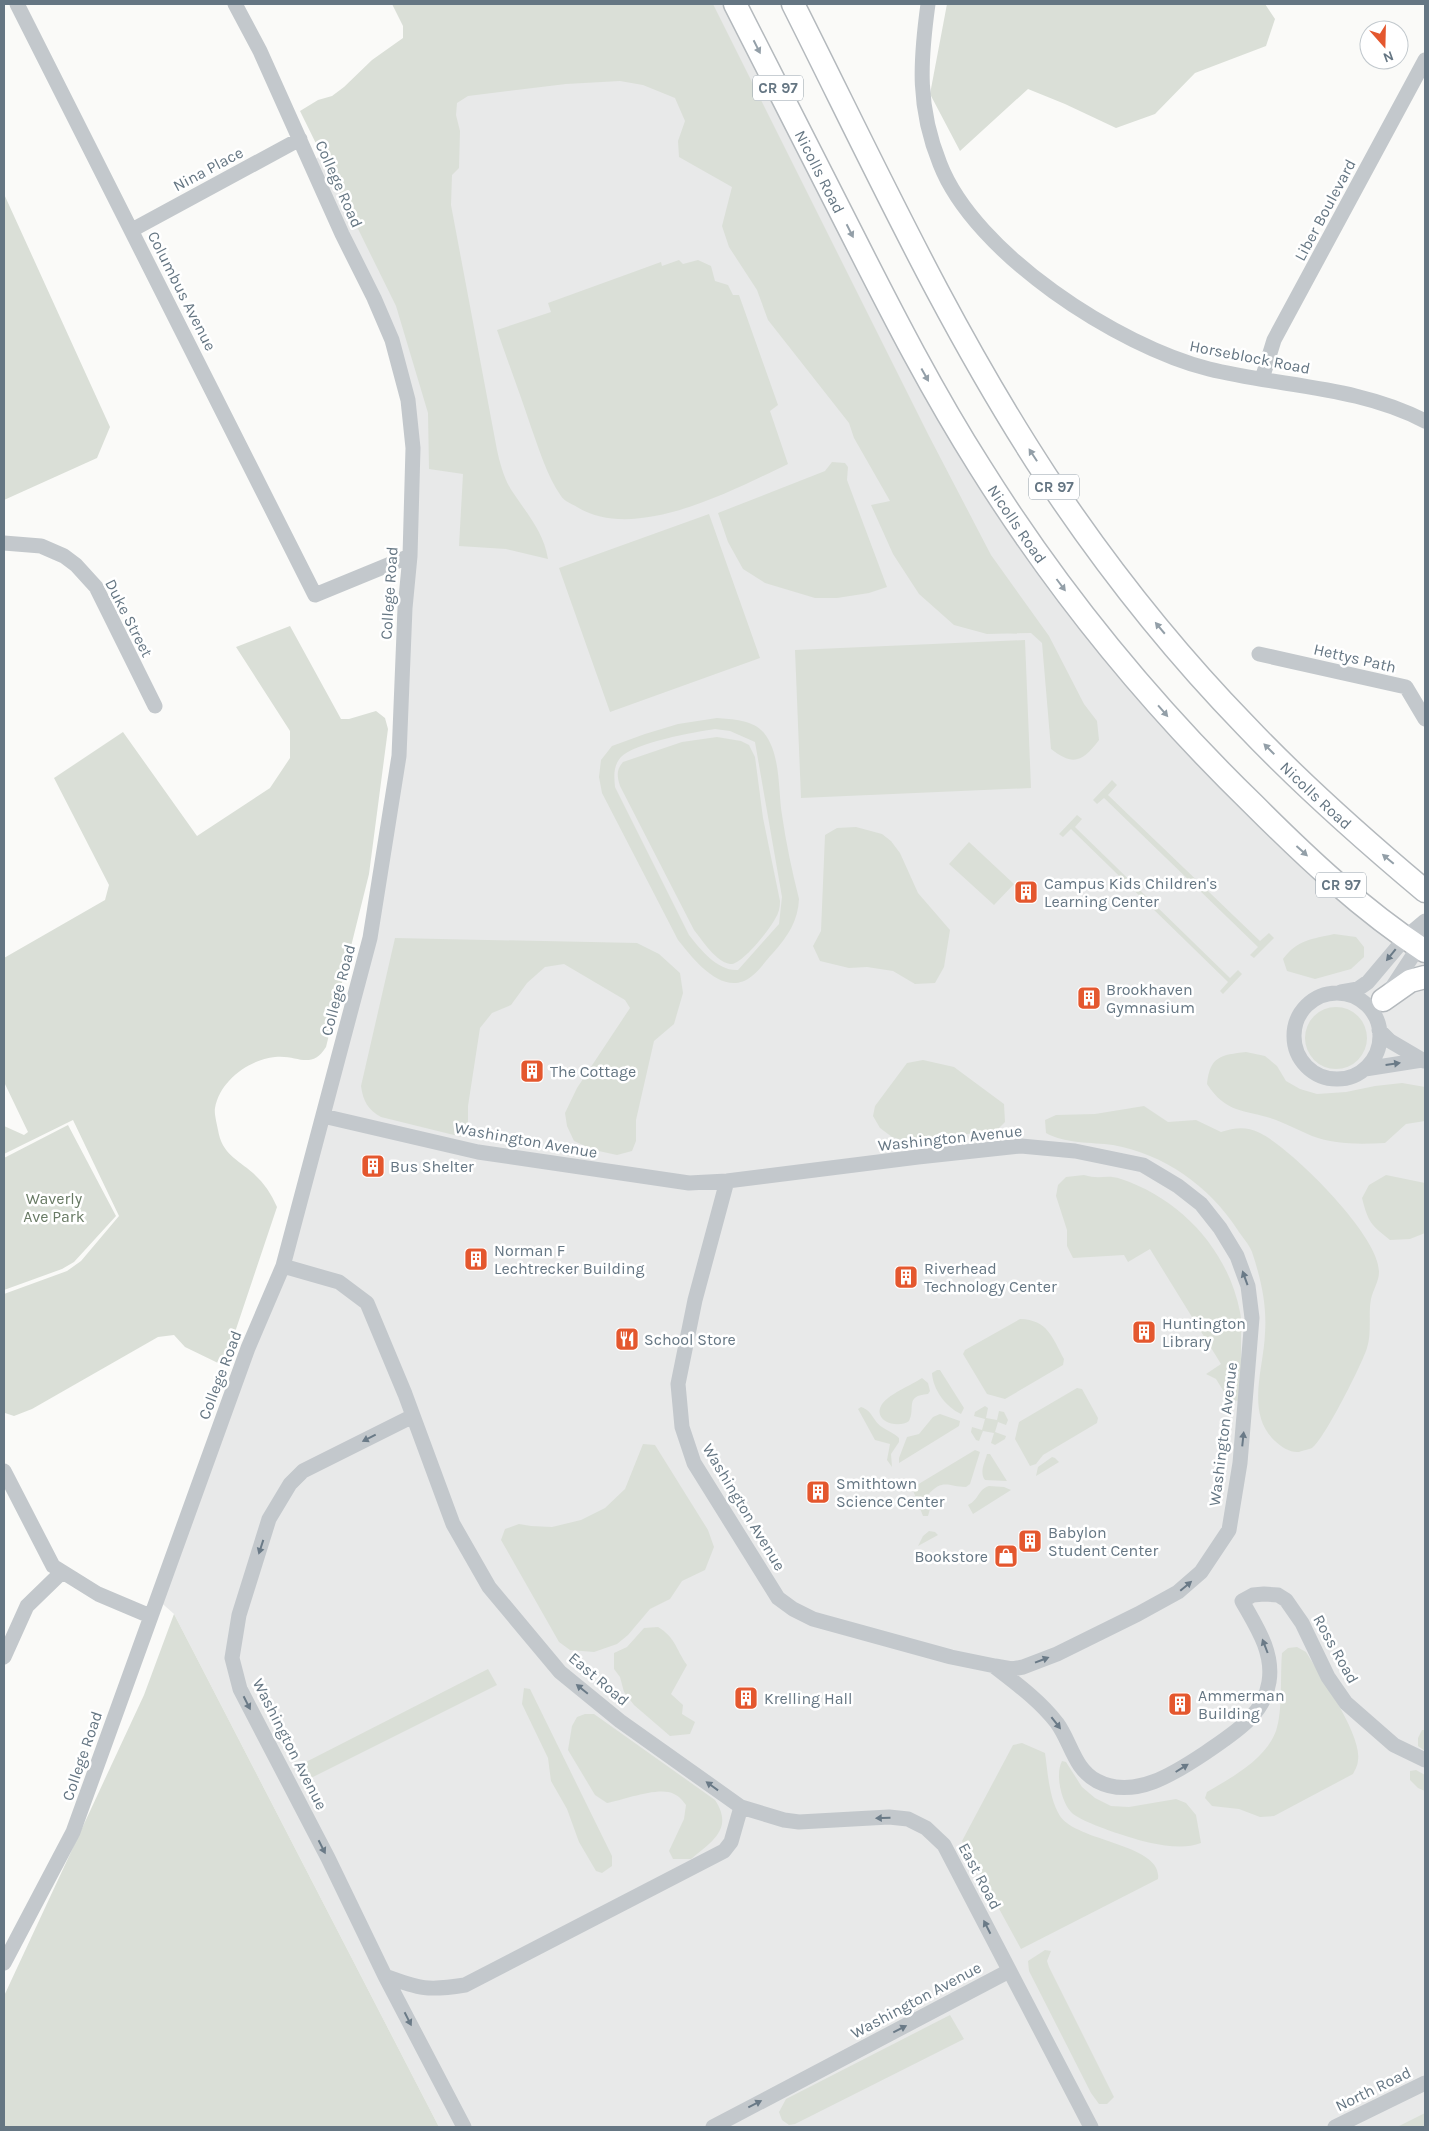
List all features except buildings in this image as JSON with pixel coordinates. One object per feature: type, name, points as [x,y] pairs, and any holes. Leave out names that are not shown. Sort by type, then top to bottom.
[{"type":"highway","name":"Nicolls Road","points":[[735,4],[914,355],[980,468],[1035,550],[1106,643],[1193,745],[1302,851],[1389,926],[1419,943]]},
{"type":"highway","name":"Nicolls Road","points":[[793,4],[957,326],[1012,421],[1077,520],[1140,604],[1246,727],[1334,811],[1425,890]]},
{"type":"highway","points":[[1383,1000],[1410,981],[1425,977]]},
{"type":"street","name":"Columbus Avenue","points":[[17,4],[315,595],[410,556]]},
{"type":"street","name":"College Road","points":[[4,1963],[73,1832],[248,1348],[283,1266],[370,938],[398,765],[405,608],[410,556],[412,448],[408,400],[392,340],[260,50],[235,4]]},
{"type":"street","name":"Horseblock Road","points":[[928,4],[921,56],[923,94],[935,149],[949,182],[970,214],[1000,246],[1046,285],[1100,323],[1126,338],[1184,362],[1211,370],[1343,392],[1392,406],[1425,421]]},
{"type":"street","name":"Liber Boulevard","points":[[1262,379],[1274,340],[1425,60]]},
{"type":"street","name":"Nina Place","points":[[132,230],[300,139]]},
{"type":"street","name":"Duke Street","points":[[4,543],[41,546],[64,556],[76,565],[96,587],[155,706]]},
{"type":"street","name":"Hettys Path","points":[[1259,654],[1406,687],[1425,719]]},
{"type":"street","points":[[1365,1069],[1373,1060],[1378,1049],[1379,1012],[1383,1000],[1419,943],[1425,921]]},
{"type":"street","points":[[1419,943],[1358,988],[1326,994],[1314,999],[1304,1007],[1297,1018],[1294,1037],[1298,1056],[1306,1067],[1316,1075],[1329,1079],[1342,1079],[1365,1069],[1423,1061]]},
{"type":"street","points":[[1338,993],[1354,997],[1368,1006],[1379,1027],[1390,1041],[1423,1061]]},
{"type":"street","name":"Washington Avenue","points":[[323,1116],[478,1152],[689,1183],[727,1181],[1021,1146],[1075,1152],[1143,1165],[1178,1186],[1201,1204],[1220,1228],[1237,1256],[1248,1286],[1252,1318],[1240,1463],[1229,1530],[1201,1572],[1178,1592],[1057,1654],[1023,1667],[1012,1668],[951,1657],[813,1619],[793,1609],[778,1597],[694,1464],[682,1427],[678,1384],[695,1300],[727,1181]]},
{"type":"street","name":"East Road","points":[[283,1266],[339,1282],[367,1303],[413,1416],[453,1524],[489,1587],[560,1672],[620,1720],[741,1807],[784,1820],[799,1822],[889,1817],[908,1819],[926,1828],[944,1845],[1009,1971]]},
{"type":"street","name":"Washington Avenue","points":[[413,1416],[303,1471],[290,1484],[270,1519],[239,1615],[232,1658],[240,1689],[328,1858],[385,1976],[464,2127]]},
{"type":"street","points":[[4,1471],[53,1565],[98,1594],[150,1616]]},
{"type":"street","points":[[4,1657],[27,1606],[62,1572]]},
{"type":"street","name":"Ross Road","points":[[1242,1601],[1253,1595],[1278,1595],[1291,1607],[1302,1623],[1328,1677],[1346,1703],[1394,1745],[1425,1760]]},
{"type":"street","name":"Washington Avenue","points":[[995,1666],[1024,1689],[1057,1723],[1080,1766],[1096,1781],[1114,1787],[1138,1786],[1177,1771],[1202,1755],[1248,1722],[1264,1702],[1269,1682],[1270,1664],[1268,1651],[1242,1601]]},
{"type":"street","points":[[385,1976],[414,1987],[436,1990],[465,1985],[724,1851],[731,1842],[741,1807]]},
{"type":"street","points":[[1009,1971],[1091,2127]]},
{"type":"street","name":"Washington Avenue","points":[[713,2127],[1009,1971]]},
{"type":"street","name":"North Road","points":[[1336,2127],[1425,2083]]},
{"type":"shaded area","points":[[593,4],[735,4],[926,377],[1148,693],[1425,951],[1425,2127],[439,2127],[174,1614],[156,1598],[283,1266],[370,938],[399,756],[413,448],[392,340],[310,162],[438,88]]},
{"type":"green space","points":[[392,4],[713,4],[929,436],[991,555],[1049,636],[1084,704],[1097,721],[1099,740],[1088,753],[1083,757],[1072,760],[1059,755],[1051,749],[1042,643],[1031,633],[987,634],[954,625],[919,594],[893,554],[871,505],[890,501],[854,438],[849,423],[768,320],[757,290],[729,247],[722,226],[732,187],[679,157],[678,141],[685,121],[675,98],[643,85],[620,81],[566,84],[468,96],[457,103],[456,115],[460,131],[459,168],[452,175],[451,205],[497,450],[508,484],[539,533],[548,559],[506,549],[459,546],[463,474],[429,469],[428,413],[396,306],[300,111],[318,100],[332,96],[372,60],[403,38],[403,26]]},
{"type":"green space","points":[[947,4],[1265,4],[1275,19],[1266,46],[1195,73],[1155,114],[1116,128],[1028,89],[960,151],[930,94]]},
{"type":"green space","points":[[4,194],[110,427],[97,458],[4,500]]},
{"type":"green space","points":[[679,260],[683,264],[698,260],[711,266],[715,281],[728,285],[733,295],[739,295],[778,405],[770,411],[788,464],[740,487],[684,509],[655,516],[627,519],[600,517],[566,501],[556,488],[540,453],[497,330],[551,312],[548,303],[661,262],[662,266]]},
{"type":"green space","points":[[832,462],[845,463],[848,467],[847,480],[887,587],[869,593],[837,598],[815,598],[765,583],[743,569],[728,542],[718,513],[825,471]]},
{"type":"green space","points":[[709,514],[760,658],[610,712],[559,568]]},
{"type":"green space","points":[[290,626],[341,719],[349,719],[376,711],[385,718],[388,729],[369,874],[326,1047],[315,1058],[309,1060],[275,1057],[255,1062],[245,1067],[223,1089],[215,1108],[218,1130],[223,1145],[231,1155],[261,1181],[277,1207],[228,1353],[218,1363],[185,1347],[174,1335],[158,1337],[32,1409],[14,1416],[5,1413],[4,1294],[67,1271],[81,1261],[119,1216],[73,1120],[4,1154],[4,1126],[24,1135],[28,1132],[4,1082],[4,958],[105,900],[109,885],[54,778],[123,732],[197,836],[270,788],[290,758],[290,731],[236,647]]},
{"type":"green space","points":[[1025,640],[1031,788],[801,798],[795,650]]},
{"type":"green space","points":[[717,718],[754,725],[764,733],[776,762],[789,857],[799,899],[797,914],[783,940],[758,971],[741,982],[731,983],[720,980],[710,974],[678,940],[602,793],[599,777],[601,760],[612,746],[678,724]],"holes":[[[705,730],[730,731],[755,742],[782,897],[779,924],[738,970],[723,967],[716,963],[704,953],[689,935],[615,787],[614,779],[618,760],[638,747],[679,735]]]},
{"type":"green space","points":[[717,737],[741,741],[749,745],[755,757],[763,818],[780,901],[776,917],[761,938],[741,959],[730,964],[714,955],[694,930],[620,786],[618,776],[618,770],[623,762],[682,742]]},
{"type":"green space","points":[[1112,780],[1117,785],[1108,795],[1260,941],[1269,933],[1274,938],[1254,958],[1250,955],[1258,947],[1104,798],[1097,804],[1093,800]]},
{"type":"green space","points":[[1077,815],[1082,819],[1075,827],[1230,978],[1238,970],[1242,974],[1223,994],[1220,991],[1228,982],[1071,829],[1063,837],[1059,834]]},
{"type":"green space","points":[[856,827],[882,834],[891,841],[900,853],[918,893],[950,930],[944,967],[935,983],[915,984],[893,971],[867,967],[849,968],[820,961],[813,946],[821,931],[825,835],[837,828]]},
{"type":"green space","points":[[969,842],[1014,884],[994,905],[949,864]]},
{"type":"green space","points":[[1334,934],[1356,937],[1364,947],[1364,957],[1351,969],[1315,979],[1287,971],[1283,959],[1299,944]]},
{"type":"green space","points":[[395,938],[637,943],[659,954],[680,973],[683,993],[674,1024],[654,1041],[636,1120],[636,1141],[632,1151],[617,1155],[594,1150],[574,1141],[567,1126],[565,1113],[577,1088],[630,1008],[625,1000],[564,964],[545,967],[527,983],[511,1005],[492,1013],[480,1028],[468,1106],[468,1124],[462,1137],[381,1117],[369,1108],[363,1096],[361,1086]]},
{"type":"green space","points":[[1336,1007],[1348,1009],[1358,1016],[1365,1026],[1367,1038],[1365,1050],[1358,1060],[1348,1067],[1336,1069],[1324,1067],[1314,1060],[1307,1050],[1305,1038],[1307,1026],[1314,1016],[1324,1009]]},
{"type":"green space","points":[[1246,1052],[1265,1056],[1277,1066],[1286,1081],[1300,1089],[1317,1094],[1346,1092],[1402,1083],[1425,1087],[1425,1121],[1406,1124],[1385,1143],[1348,1143],[1321,1139],[1276,1120],[1238,1110],[1222,1101],[1207,1084],[1214,1062],[1223,1056]]},
{"type":"green space","points":[[923,1060],[954,1067],[1004,1104],[1005,1122],[998,1129],[907,1142],[892,1137],[880,1128],[873,1116],[875,1106],[907,1063]]},
{"type":"green space","points":[[1144,1106],[1168,1122],[1196,1120],[1221,1132],[1250,1129],[1274,1142],[1312,1174],[1332,1195],[1365,1237],[1375,1256],[1379,1275],[1371,1299],[1367,1348],[1351,1385],[1325,1431],[1312,1448],[1299,1452],[1289,1451],[1275,1441],[1266,1430],[1261,1417],[1258,1404],[1258,1390],[1264,1347],[1265,1312],[1263,1292],[1251,1249],[1226,1213],[1184,1174],[1150,1156],[1132,1149],[1113,1145],[1070,1141],[1046,1133],[1045,1120],[1056,1115],[1095,1114]]},
{"type":"green space","name":"Waverly Ave Park","points":[[68,1125],[116,1216],[74,1262],[62,1269],[4,1290],[4,1158]]},
{"type":"green space","points":[[1084,1175],[1121,1179],[1143,1188],[1182,1214],[1213,1248],[1225,1268],[1234,1289],[1241,1315],[1240,1401],[1229,1400],[1216,1379],[1206,1374],[1221,1364],[1150,1249],[1128,1262],[1124,1255],[1073,1258],[1067,1246],[1067,1230],[1056,1196],[1058,1185],[1066,1177]]},
{"type":"green space","points":[[1386,1175],[1425,1183],[1425,1233],[1410,1239],[1390,1240],[1371,1222],[1366,1213],[1362,1198],[1369,1185]]},
{"type":"green space","points":[[1020,1319],[1037,1323],[1048,1331],[1064,1359],[1063,1365],[1005,1399],[987,1394],[963,1354],[965,1350]]},
{"type":"green space","points":[[940,1370],[964,1408],[961,1414],[950,1407],[938,1392],[932,1373]]},
{"type":"green space","points":[[922,1378],[928,1383],[930,1391],[928,1394],[916,1397],[913,1400],[909,1421],[894,1424],[884,1420],[879,1412],[884,1402]]},
{"type":"green space","points":[[1077,1388],[1082,1389],[1098,1418],[1097,1423],[1043,1455],[1036,1464],[1030,1466],[1015,1439],[1019,1422]]},
{"type":"green space","points":[[985,1406],[988,1408],[986,1418],[997,1420],[999,1411],[1004,1412],[1008,1420],[1006,1425],[998,1422],[995,1432],[1006,1436],[1005,1439],[995,1445],[991,1443],[994,1433],[983,1431],[979,1441],[976,1440],[971,1432],[972,1427],[982,1430],[985,1419],[974,1416],[975,1412]]},
{"type":"green space","points":[[861,1407],[868,1411],[882,1427],[899,1438],[899,1442],[891,1454],[892,1467],[887,1460],[890,1444],[875,1440],[858,1409]]},
{"type":"green space","points":[[940,1414],[960,1421],[959,1426],[899,1463],[907,1437],[919,1434],[933,1417]]},
{"type":"green space","points":[[643,1444],[655,1445],[708,1530],[714,1547],[705,1570],[682,1581],[670,1599],[650,1609],[628,1635],[617,1644],[594,1652],[570,1650],[559,1642],[501,1540],[505,1529],[519,1524],[552,1527],[581,1520],[605,1508],[625,1489]]},
{"type":"green space","points":[[975,1450],[980,1452],[970,1484],[966,1487],[942,1485],[933,1490],[928,1495],[930,1509],[928,1516],[923,1516],[912,1488]]},
{"type":"green space","points":[[987,1454],[990,1454],[1007,1481],[985,1480],[982,1470]]},
{"type":"green space","points":[[1052,1457],[1059,1462],[1036,1476],[1038,1467]]},
{"type":"green space","points":[[989,1486],[1004,1487],[1011,1490],[973,1514],[968,1505],[975,1500],[982,1490]]},
{"type":"green space","points":[[929,1531],[935,1532],[938,1535],[918,1546],[923,1536]]},
{"type":"green space","points":[[174,1614],[439,2127],[4,2127],[4,1996],[144,1695]]},
{"type":"green space","points":[[658,1627],[672,1639],[687,1665],[671,1694],[683,1705],[682,1714],[695,1722],[690,1734],[670,1736],[634,1705],[624,1692],[620,1677],[614,1669],[614,1653],[627,1647],[644,1628]]},
{"type":"green space","points":[[1297,1647],[1306,1652],[1339,1705],[1354,1736],[1358,1762],[1353,1774],[1274,1816],[1260,1817],[1239,1809],[1212,1806],[1205,1798],[1207,1792],[1247,1767],[1264,1751],[1271,1741],[1276,1731],[1280,1714],[1282,1653],[1288,1648]]},
{"type":"green space","points":[[488,1669],[497,1685],[311,1778],[306,1777],[301,1769],[302,1764]]},
{"type":"green space","points":[[524,1688],[530,1689],[612,1856],[612,1866],[602,1873],[596,1871],[579,1842],[567,1809],[551,1781],[548,1758],[522,1704]]},
{"type":"green space","points":[[585,1714],[594,1714],[715,1800],[722,1819],[721,1827],[713,1840],[691,1859],[673,1859],[669,1851],[684,1819],[686,1805],[678,1796],[668,1792],[660,1792],[641,1794],[607,1803],[595,1795],[568,1750],[572,1726],[577,1717]]},
{"type":"green space","points":[[1422,1730],[1425,1730],[1425,1751],[1418,1746],[1418,1738]]},
{"type":"green space","points":[[1022,1743],[1045,1753],[1051,1794],[1056,1809],[1069,1825],[1147,1858],[1156,1867],[1158,1879],[1021,1949],[962,1841],[1013,1745]]},
{"type":"green space","points":[[1062,1761],[1066,1762],[1082,1787],[1095,1798],[1111,1806],[1129,1807],[1176,1799],[1186,1803],[1196,1815],[1201,1843],[1169,1846],[1151,1843],[1108,1830],[1076,1816],[1067,1807],[1060,1787],[1059,1773]]},
{"type":"green space","points":[[1416,1770],[1425,1775],[1425,1791],[1418,1788],[1410,1780],[1410,1771]]},
{"type":"green space","points":[[1045,1950],[1051,1951],[1047,1961],[1049,1967],[1114,2097],[1107,2104],[1099,2104],[1091,2093],[1029,1971],[1028,1961]]},
{"type":"green space","points":[[950,2015],[964,2039],[795,2124],[789,2125],[782,2120],[779,2112],[786,2099]]},
{"type":"green space","points":[[1425,2113],[1425,2127],[1397,2127]]},
{"type":"place","name":"Campus Kids Children's Learning Center","points":[[1026,892]]},
{"type":"place","name":"Brookhaven Gymnasium","points":[[1089,998]]},
{"type":"place","name":"The Cottage","points":[[532,1071]]},
{"type":"place","name":"Bus Shelter","points":[[373,1166]]},
{"type":"place","name":"Norman F Lechtrecker Building","points":[[476,1259]]},
{"type":"place","name":"Riverhead Technology Center","points":[[906,1277]]},
{"type":"place","name":"Huntington Library","points":[[1144,1332]]},
{"type":"place","name":"School Store","points":[[627,1339]]},
{"type":"place","name":"Smithtown Science Center","points":[[818,1492]]},
{"type":"place","name":"Babylon Student Center","points":[[1030,1541]]},
{"type":"place","name":"Bookstore","points":[[1006,1556]]},
{"type":"place","name":"Krelling Hall","points":[[746,1698]]},
{"type":"place","name":"Ammerman Building","points":[[1180,1704]]}]
